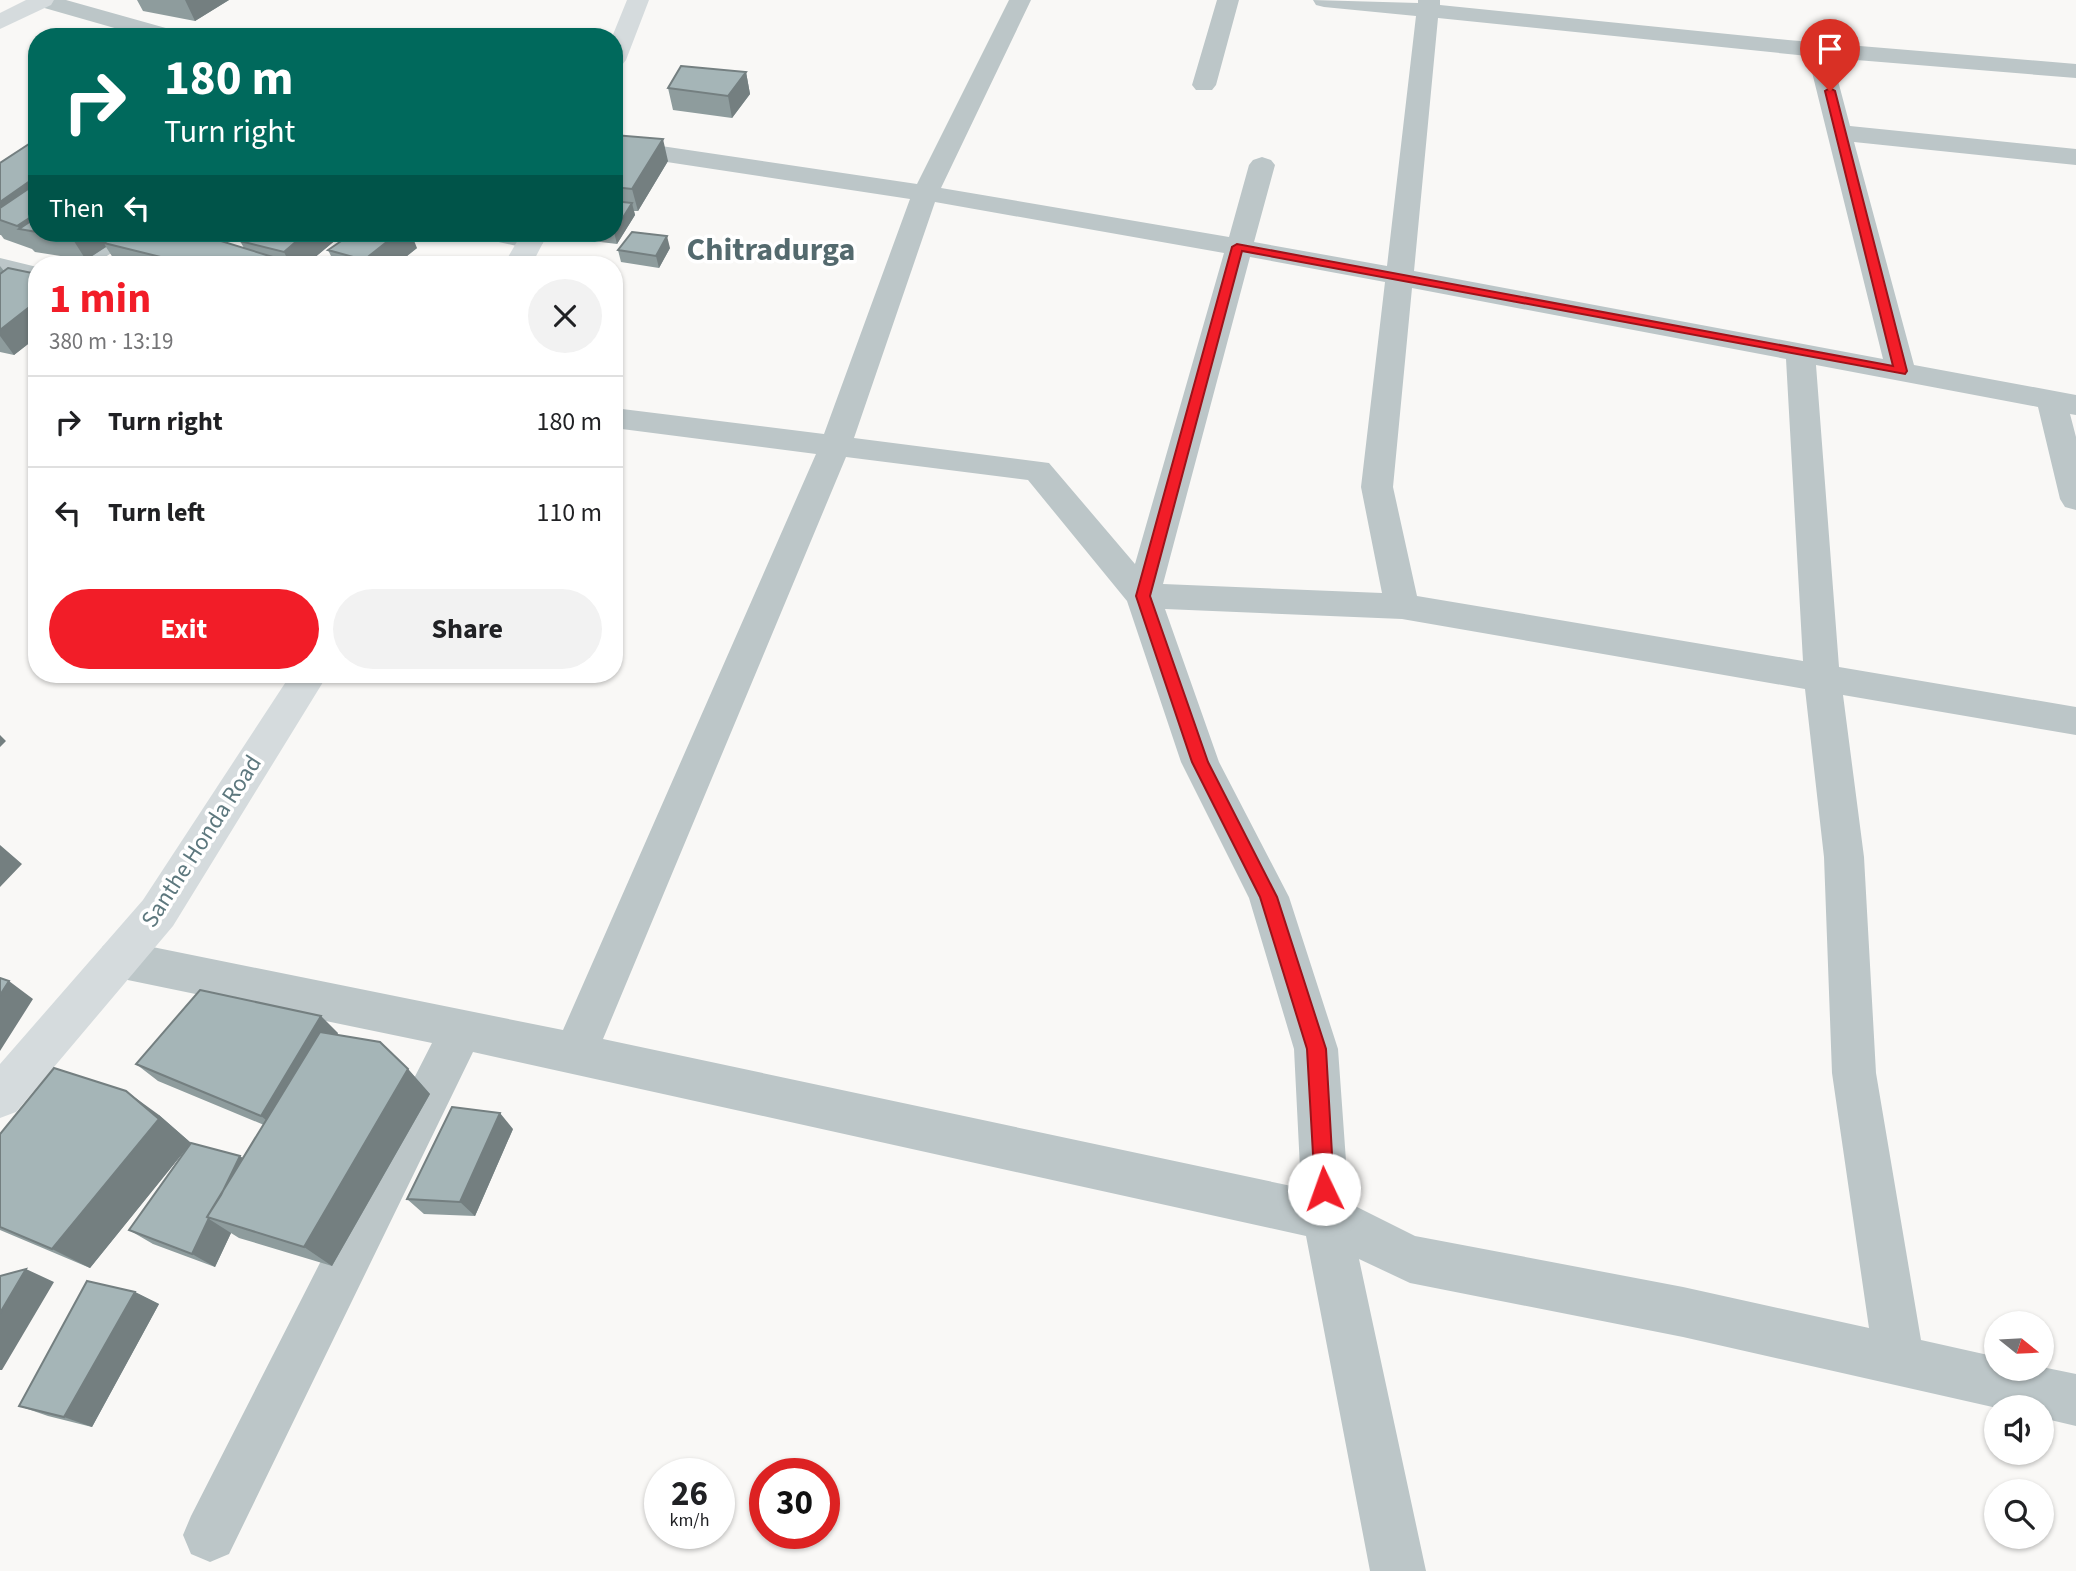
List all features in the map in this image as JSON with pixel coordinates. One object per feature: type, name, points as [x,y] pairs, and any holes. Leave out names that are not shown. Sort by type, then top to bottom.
[{"type":"main road","points":[[0,5],[10,0]]},
{"type":"main road","points":[[0,22],[43,0]]},
{"type":"main road","points":[[623,38],[638,0]]},
{"type":"main road","name":"Santhe Honda Road","points":[[0,1097],[158,913],[304,683]]},
{"type":"street","points":[[43,0],[141,28]]},
{"type":"street","points":[[575,1054],[835,446],[925,193],[1020,0]]},
{"type":"street","points":[[1204,85],[1228,0]]},
{"type":"street","points":[[1324,0],[1428,5],[1818,49],[2076,71]]},
{"type":"street","points":[[1402,606],[1377,487],[1428,5]]},
{"type":"street","points":[[1818,49],[1842,133],[1901,371]]},
{"type":"street","points":[[1842,133],[2076,157]]},
{"type":"street","points":[[623,147],[925,193],[1237,247],[2063,402],[2076,499]]},
{"type":"street","points":[[1143,596],[1237,247],[1262,165]]},
{"type":"street","points":[[88,256],[110,242]]},
{"type":"street","points":[[0,266],[28,273]]},
{"type":"street","points":[[1800,352],[1822,675],[1844,857],[1854,1073],[1899,1361]]},
{"type":"street","points":[[623,419],[1038,471],[1143,596],[1200,762],[1269,897],[1317,1049],[1326,1216],[1398,1571]]},
{"type":"street","points":[[1143,596],[1402,606],[1822,675],[2076,721]]},
{"type":"street","points":[[118,959],[575,1054],[1326,1216],[1410,1259],[1683,1311],[2076,1399]]},
{"type":"street","points":[[210,1535],[461,1031]]},
{"type":"building","points":[[681,66],[746,72],[728,96],[668,88]]},
{"type":"building","points":[[623,136],[663,139],[632,189],[623,188]]},
{"type":"building","points":[[28,145],[28,182],[0,202],[0,163]]},
{"type":"building","points":[[28,189],[28,219],[17,226],[0,220],[0,208]]},
{"type":"building","points":[[623,202],[632,203],[623,218]]},
{"type":"building","points":[[28,223],[28,230],[19,229]]},
{"type":"building","points":[[632,232],[667,236],[656,256],[618,250]]},
{"type":"building","points":[[224,242],[270,256],[157,256],[104,243]]},
{"type":"building","points":[[244,242],[296,242],[284,252]]},
{"type":"building","points":[[340,242],[387,242],[369,256],[350,256],[328,250]]},
{"type":"building","points":[[8,268],[28,272],[28,308],[0,330],[0,274]]},
{"type":"building","points":[[0,978],[9,981],[0,995]]},
{"type":"building","points":[[200,990],[321,1016],[261,1116],[136,1064]]},
{"type":"building","points":[[320,1032],[380,1042],[408,1069],[304,1247],[207,1217]]},
{"type":"building","points":[[54,1068],[126,1091],[159,1119],[52,1249],[0,1227],[0,1134]]},
{"type":"building","points":[[452,1107],[500,1113],[460,1202],[407,1199]]},
{"type":"building","points":[[191,1143],[240,1156],[207,1217],[209,1218],[192,1254],[129,1230]]},
{"type":"building","points":[[26,1269],[0,1313],[0,1276]]},
{"type":"building","points":[[87,1281],[135,1292],[64,1417],[19,1406]]},
{"type":"district","name":"Chitradurga","points":[[771,249]]},
{"type":"route","points":[[1324,1189],[1317,1049],[1269,897],[1200,762],[1143,596],[1237,247],[1901,371],[1830,91]]}]
